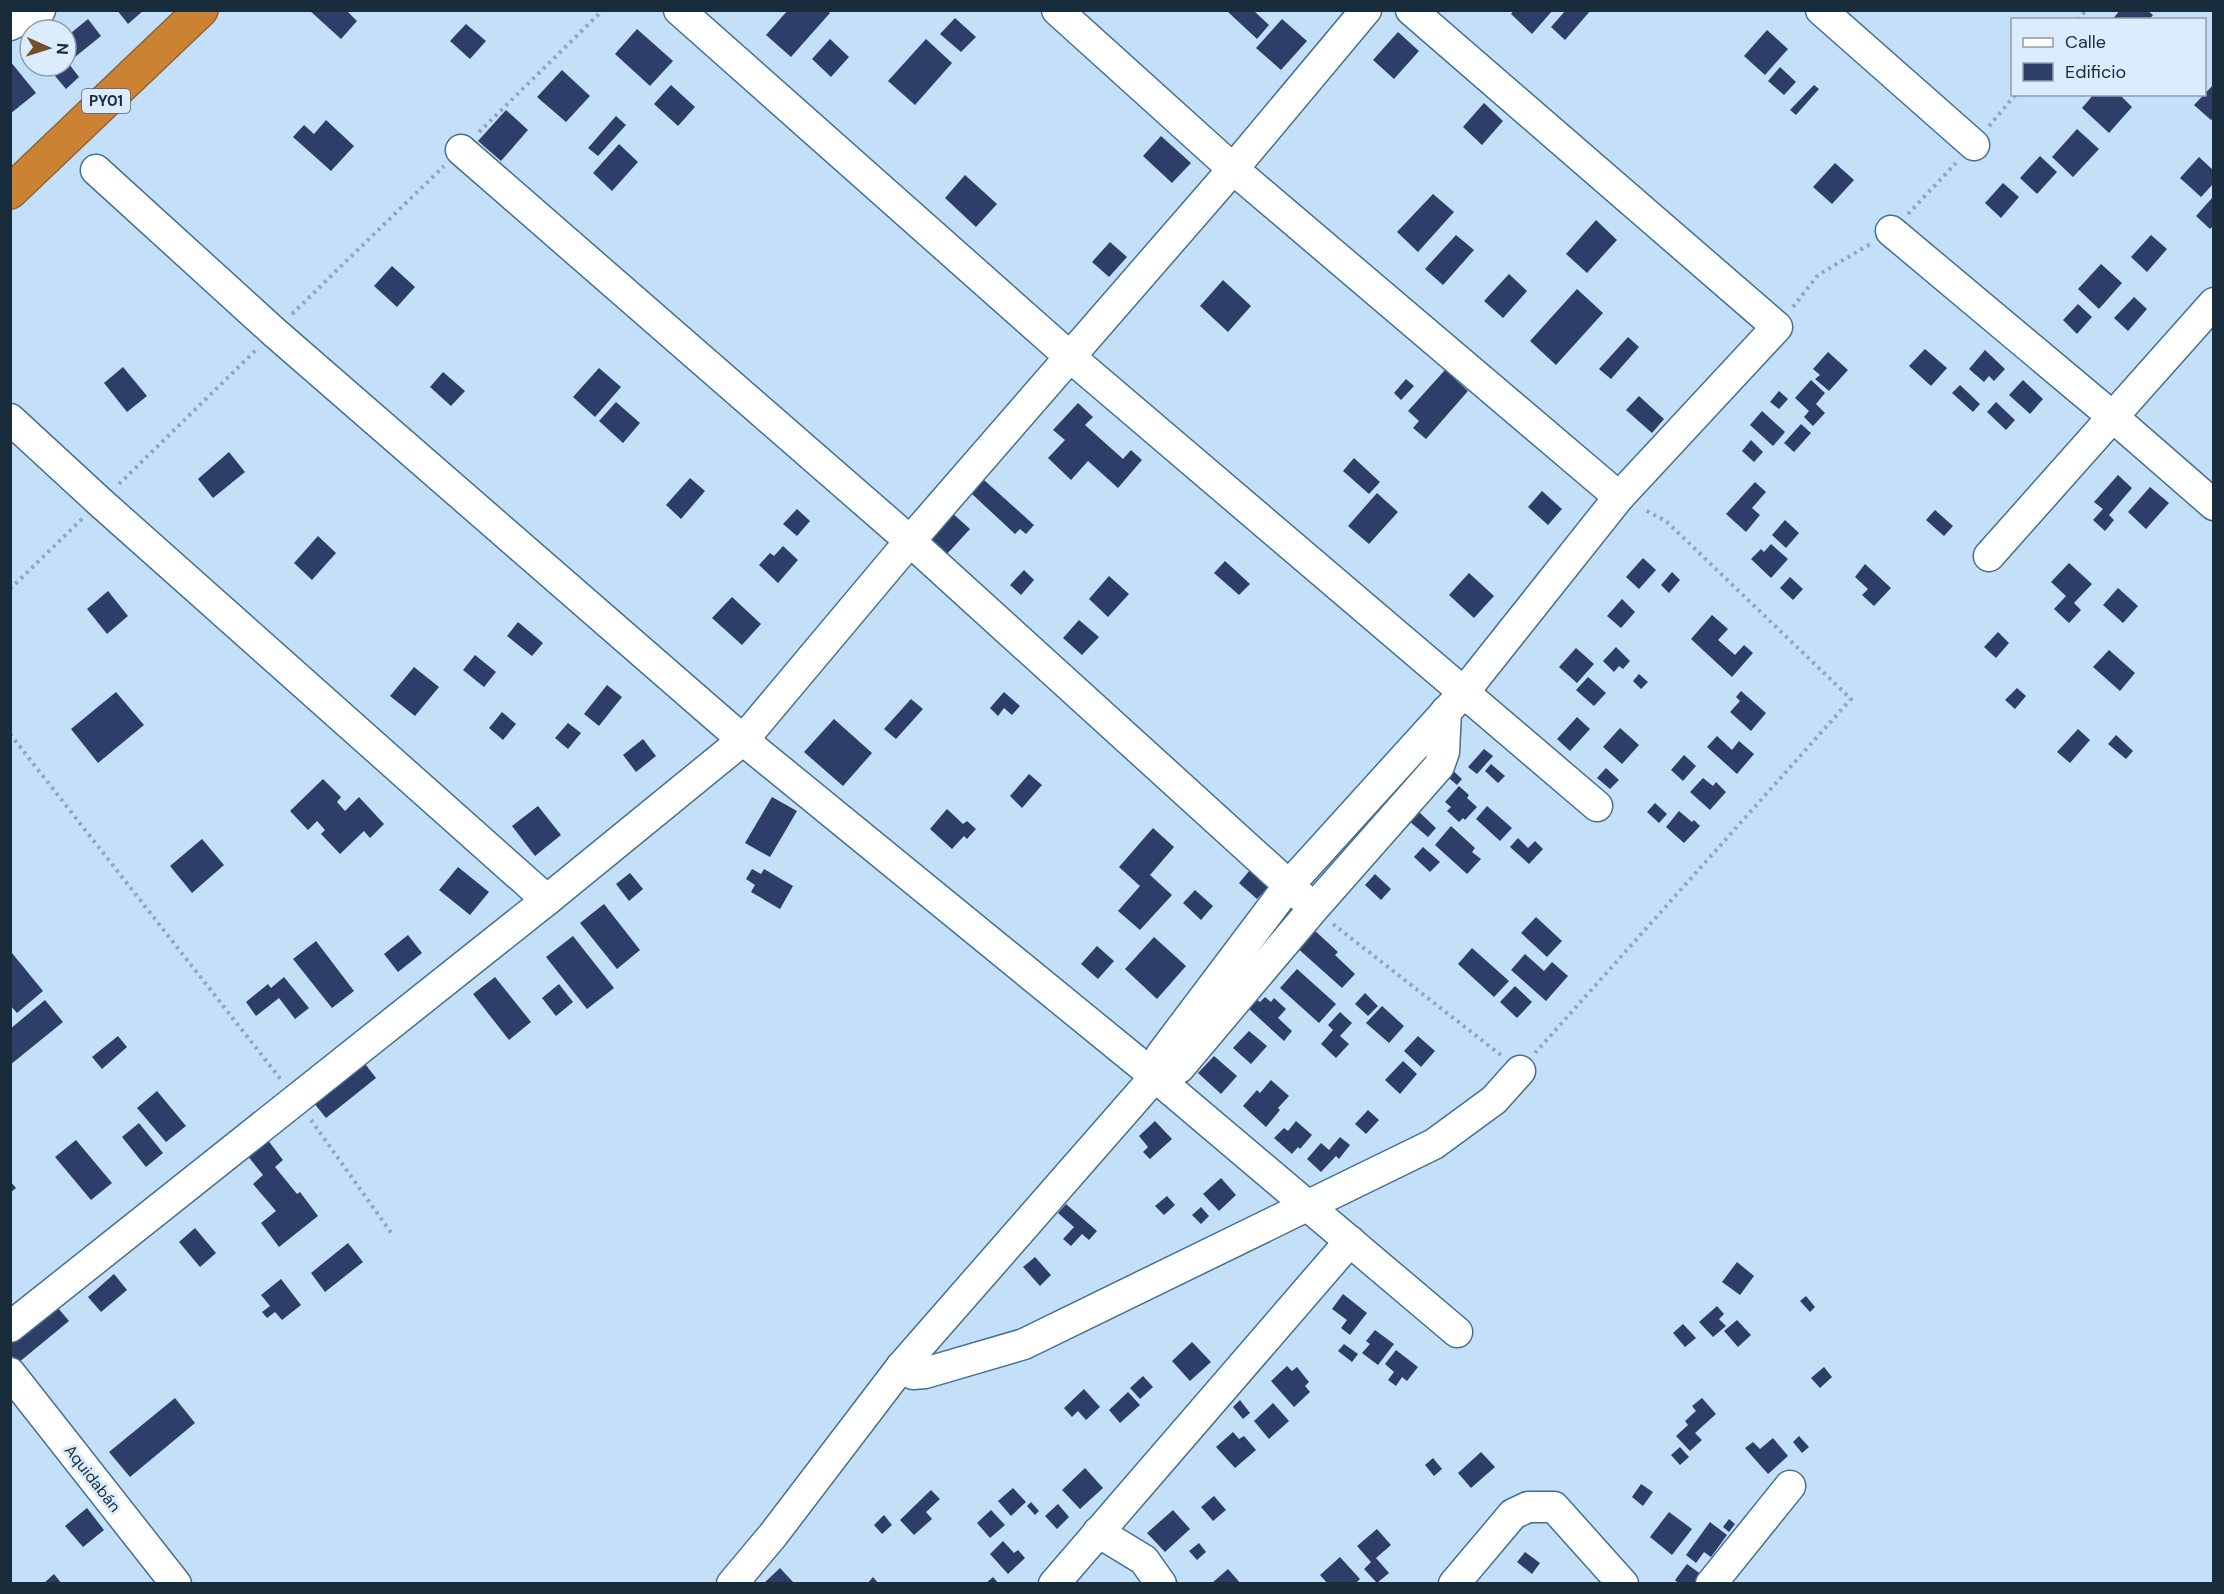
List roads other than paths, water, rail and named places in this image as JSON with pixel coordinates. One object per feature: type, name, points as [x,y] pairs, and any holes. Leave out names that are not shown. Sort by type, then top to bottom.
[{"type":"highway","name":"PY01","points":[[10,192],[201,10]]},
{"type":"street","points":[[10,25],[40,10]]},
{"type":"street","points":[[679,10],[1070,356],[1455,702],[1597,806]]},
{"type":"street","points":[[1057,10],[1233,169],[1619,497]]},
{"type":"street","points":[[10,1327],[547,900],[743,740],[910,541],[1233,169],[1366,10]]},
{"type":"street","points":[[732,1584],[773,1535],[901,1367],[1157,1074],[1161,1055],[1289,885],[1455,702],[1619,497],[1777,327],[1411,10]]},
{"type":"street","points":[[1821,10],[1974,145]]},
{"type":"street","points":[[461,150],[910,541],[1313,909]]},
{"type":"street","points":[[96,170],[274,332],[743,740],[1157,1074],[1457,1332]]},
{"type":"street","points":[[1892,231],[2214,505]]},
{"type":"street","points":[[1989,556],[2214,303]]},
{"type":"street","points":[[10,419],[99,502],[547,900]]},
{"type":"street","points":[[1157,1074],[1179,1068],[1313,909],[1439,766],[1455,702]]},
{"type":"street","points":[[901,1367],[913,1374],[925,1373],[1023,1344],[1434,1144],[1494,1101],[1520,1071]]},
{"type":"street","points":[[1054,1584],[1350,1241]]},
{"type":"street","name":"Aquidabán","points":[[10,1373],[176,1584]]},
{"type":"street","points":[[1711,1584],[1790,1486]]},
{"type":"street","points":[[1454,1584],[1513,1514],[1528,1507],[1554,1507],[1623,1584]]},
{"type":"street","points":[[1098,1532],[1144,1560],[1161,1584]]}]
